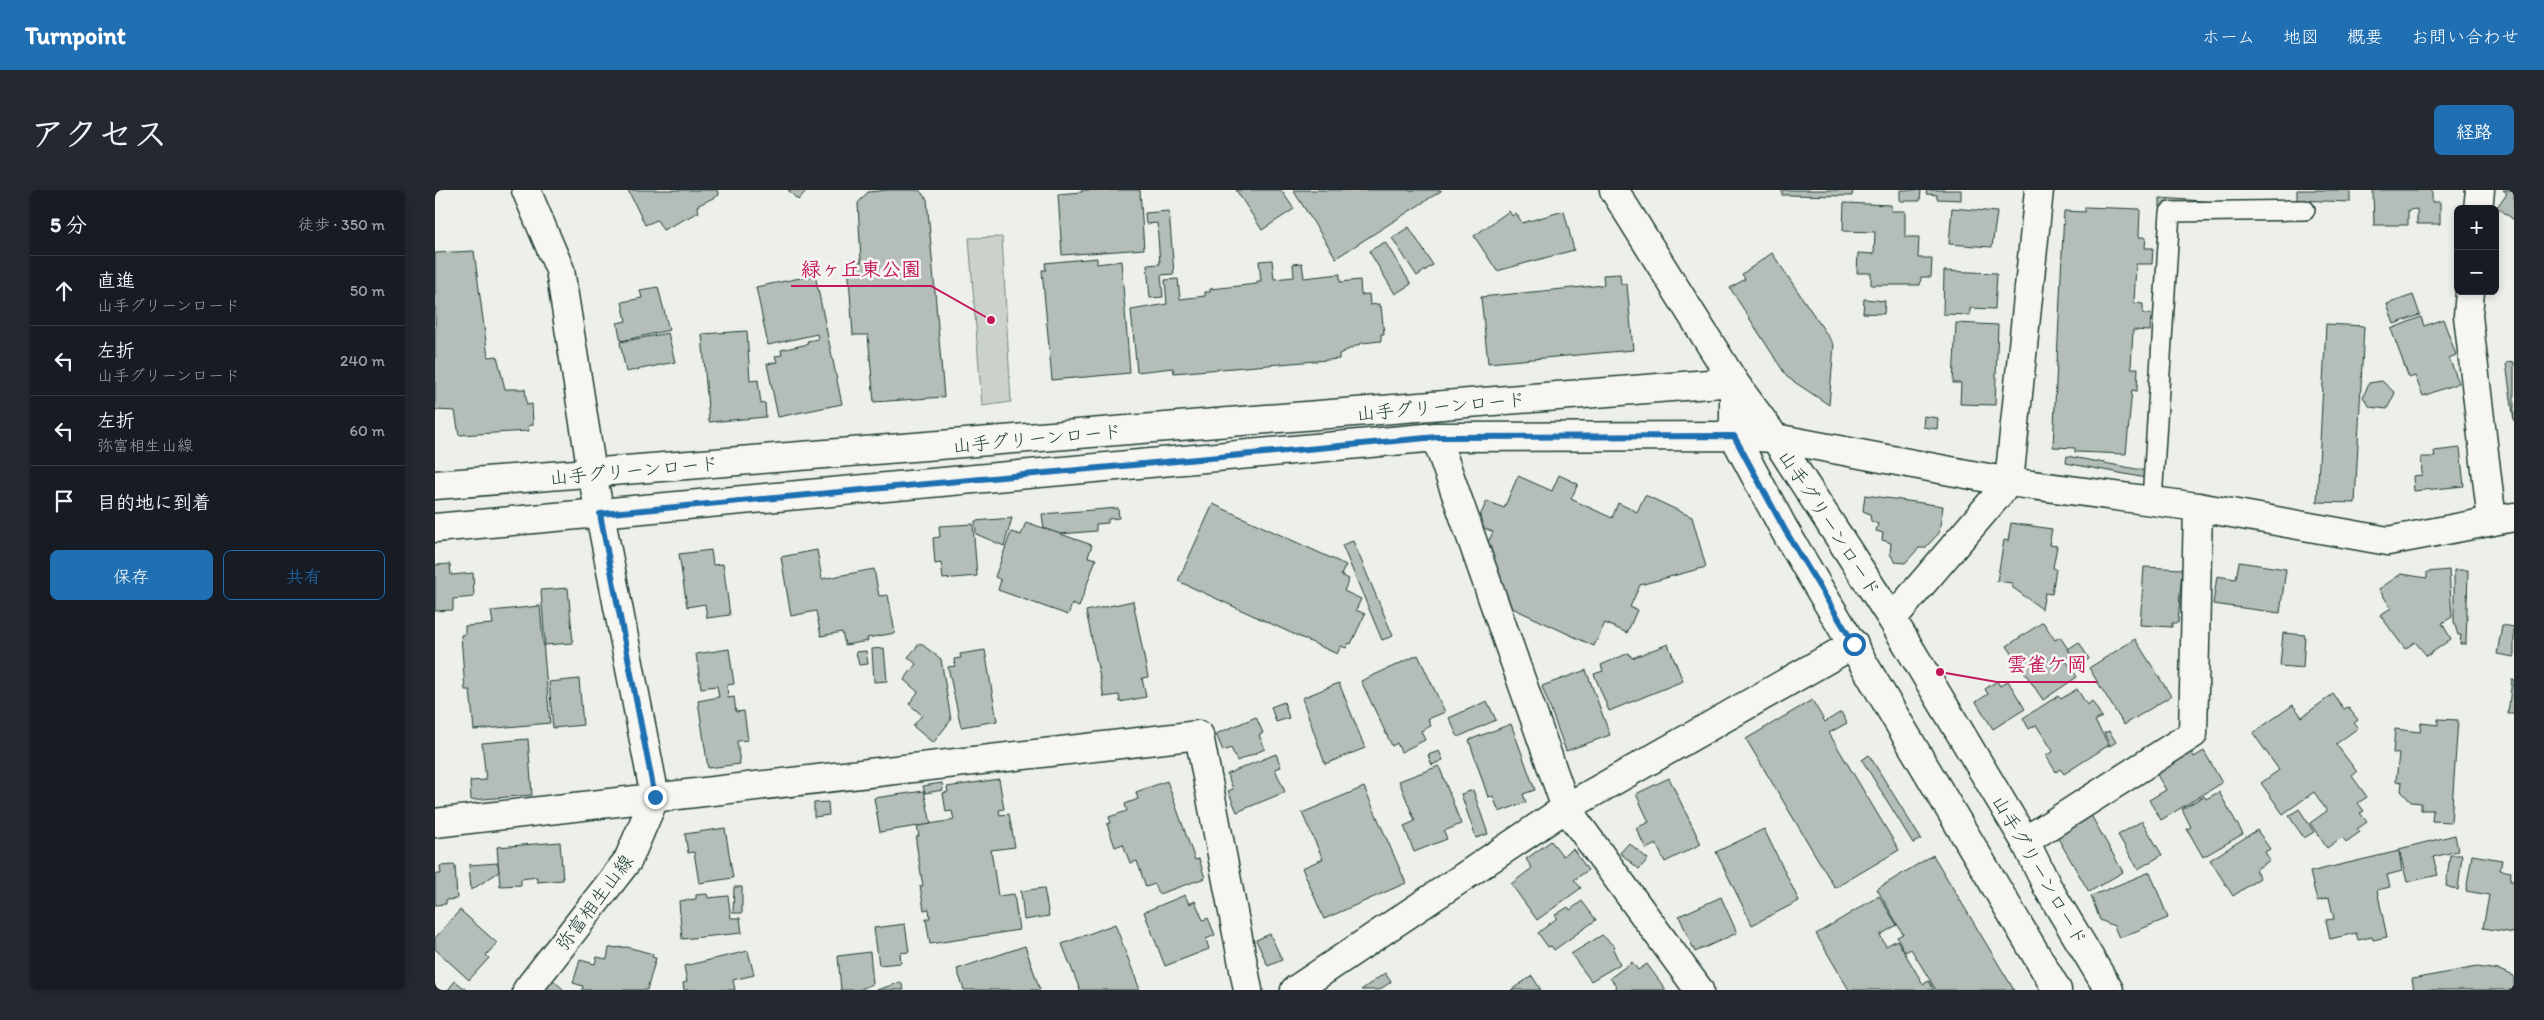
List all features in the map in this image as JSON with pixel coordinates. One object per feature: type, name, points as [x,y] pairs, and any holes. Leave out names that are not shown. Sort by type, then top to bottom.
[{"type":"street","points":[[526,190],[560,270],[592,473],[655,797]]},
{"type":"street","points":[[1614,190],[1734,382],[1734,436],[1775,438],[2009,482],[2198,507],[2388,541],[2503,519],[2468,316],[2471,295]]},
{"type":"street","points":[[1892,620],[2009,482],[2039,190]]},
{"type":"street","points":[[2478,205],[2480,190]]},
{"type":"street","name":"山手グリーンロード","points":[[435,485],[1734,382],[1775,438],[1892,620],[2025,841],[2048,888],[2109,990]]},
{"type":"street","name":"山手グリーンロード","points":[[435,528],[1437,437],[1734,436],[1785,530],[2057,990]]},
{"type":"street","points":[[1437,437],[1566,808],[1699,990]]},
{"type":"street","points":[[2025,841],[2193,734],[2198,507]]},
{"type":"street","points":[[1295,990],[1566,808],[1854,644]]},
{"type":"street","points":[[435,823],[1199,735],[1248,990]]},
{"type":"street","name":"弥富相生山線","points":[[527,990],[628,860],[655,797]]},
{"type":"lane","points":[[2151,501],[2170,212],[2305,210]]},
{"type":"shaded area","points":[[1002,237],[1011,402],[982,406],[969,238]]},
{"type":"building","points":[[628,190],[717,190],[719,195],[697,206],[699,212],[663,230],[657,220],[645,225]]},
{"type":"building","points":[[788,190],[807,190],[798,200]]},
{"type":"building","points":[[919,190],[927,199],[944,397],[874,402],[868,335],[853,335],[848,264],[861,262],[858,203],[868,192]]},
{"type":"building","points":[[1082,190],[1140,190],[1144,249],[1062,255],[1058,194],[1082,192]]},
{"type":"building","points":[[1236,190],[1281,190],[1294,209],[1262,230]]},
{"type":"building","points":[[1293,190],[1441,190],[1441,191],[1336,258]]},
{"type":"building","points":[[1782,190],[1853,190],[1852,196],[1782,195]]},
{"type":"building","points":[[1900,190],[1921,190],[1920,201],[1900,201]]},
{"type":"building","points":[[1927,190],[1961,190],[1961,200],[1937,199],[1937,195],[1926,194]]},
{"type":"building","points":[[2297,190],[2350,190],[2350,202],[2297,200]]},
{"type":"building","points":[[2432,190],[2432,202],[2440,202],[2440,224],[2417,224],[2417,209],[2408,210],[2408,225],[2374,225],[2373,191]]},
{"type":"building","points":[[2503,190],[2514,190],[2514,220],[2499,209],[2498,205],[2507,193]]},
{"type":"building","points":[[2160,198],[2217,202],[2216,209],[2160,208]]},
{"type":"building","points":[[1844,203],[1891,205],[1891,211],[1905,211],[1905,237],[1919,237],[1918,258],[1932,258],[1931,277],[1921,277],[1920,285],[1871,285],[1871,273],[1857,273],[1858,253],[1874,254],[1875,232],[1843,231]]},
{"type":"building","points":[[2085,207],[2140,209],[2139,237],[2146,237],[2145,248],[2153,248],[2152,264],[2136,264],[2134,303],[2143,304],[2143,314],[2151,314],[2150,331],[2133,330],[2131,368],[2138,368],[2137,391],[2132,390],[2126,454],[2075,452],[2075,448],[2053,447],[2064,211],[2085,212]]},
{"type":"building","points":[[1952,208],[1997,212],[1992,247],[1949,244]]},
{"type":"building","points":[[1169,211],[1174,274],[1161,275],[1163,297],[1150,298],[1147,265],[1160,264],[1157,223],[1146,224],[1145,213]]},
{"type":"building","points":[[1509,211],[1512,216],[1516,213],[1522,223],[1564,211],[1574,250],[1497,271],[1474,236]]},
{"type":"building","points":[[1409,227],[1433,265],[1417,276],[1392,238]]},
{"type":"building","points":[[1385,242],[1411,284],[1395,294],[1369,251]]},
{"type":"building","points":[[474,251],[488,357],[497,356],[505,389],[525,389],[527,405],[532,404],[533,425],[528,426],[529,431],[459,435],[455,411],[435,410],[435,253]]},
{"type":"building","points":[[1772,253],[1834,345],[1829,405],[1787,377],[1730,288],[1745,279],[1742,274]]},
{"type":"building","points":[[1097,258],[1097,264],[1121,261],[1130,373],[1052,380],[1042,270],[1046,270],[1045,263]]},
{"type":"building","points":[[1272,260],[1274,279],[1294,277],[1293,264],[1302,263],[1304,278],[1340,274],[1340,282],[1360,280],[1361,295],[1369,294],[1370,305],[1379,304],[1379,307],[1381,306],[1384,334],[1381,334],[1381,341],[1362,343],[1339,354],[1339,359],[1174,373],[1173,368],[1137,372],[1131,310],[1167,304],[1165,280],[1178,279],[1180,299],[1205,296],[1205,292],[1210,292],[1210,289],[1257,284],[1257,281],[1261,281],[1259,261]]},
{"type":"building","points":[[1944,271],[1997,273],[1995,309],[1970,308],[1970,315],[1943,314]]},
{"type":"building","points":[[1620,274],[1621,284],[1627,284],[1633,350],[1488,363],[1481,297],[1604,285],[1603,275]]},
{"type":"building","points":[[815,275],[842,404],[778,417],[767,364],[777,362],[775,356],[782,355],[781,350],[808,344],[807,341],[818,339],[817,334],[768,345],[756,287]]},
{"type":"building","points":[[658,287],[669,330],[621,341],[617,323],[626,321],[622,302],[642,298],[640,290]]},
{"type":"building","points":[[2413,295],[2420,315],[2394,324],[2387,304]]},
{"type":"building","points":[[1864,299],[1885,301],[1884,314],[1863,313]]},
{"type":"building","points":[[2421,317],[2424,326],[2443,319],[2456,355],[2449,358],[2459,383],[2423,396],[2415,376],[2409,378],[2391,329]]},
{"type":"building","points":[[1956,323],[1998,325],[1995,405],[1960,404],[1961,383],[1953,383]]},
{"type":"building","points":[[2326,324],[2364,326],[2355,503],[2317,502]]},
{"type":"building","points":[[747,331],[750,381],[758,380],[761,404],[765,403],[766,417],[709,422],[702,334]]},
{"type":"building","points":[[668,333],[675,362],[626,372],[620,342]]},
{"type":"building","points":[[2514,362],[2514,421],[2506,363]]},
{"type":"building","points":[[2382,381],[2395,393],[2387,409],[2370,407],[2363,397],[2369,383]]},
{"type":"building","points":[[1924,416],[1938,418],[1937,429],[1923,427]]},
{"type":"building","points":[[2460,448],[2464,486],[2414,491],[2413,476],[2422,475],[2421,457],[2435,457],[2434,451]]},
{"type":"building","points":[[2067,456],[2147,471],[2146,478],[2066,463]]},
{"type":"building","points":[[1559,475],[1578,484],[1571,499],[1612,518],[1618,503],[1637,512],[1645,495],[1692,517],[1706,567],[1640,585],[1630,607],[1637,610],[1627,633],[1605,623],[1594,646],[1508,606],[1484,551],[1493,532],[1476,524],[1487,501],[1504,508],[1518,476],[1552,491]]},
{"type":"building","points":[[1865,495],[1943,506],[1939,533],[1925,548],[1919,548],[1905,563],[1895,562],[1890,554],[1891,543],[1882,540],[1883,533],[1876,531],[1878,524],[1871,521],[1870,514],[1863,511]]},
{"type":"building","points":[[1213,504],[1346,565],[1341,575],[1349,579],[1344,591],[1361,599],[1356,610],[1365,614],[1351,644],[1349,643],[1346,648],[1341,646],[1337,654],[1178,581]]},
{"type":"building","points":[[1118,508],[1119,518],[1108,519],[1108,523],[1096,524],[1096,531],[1060,534],[1044,529],[1042,514]]},
{"type":"building","points":[[1012,518],[1004,546],[976,534],[975,521]]},
{"type":"building","points":[[1026,522],[1092,545],[1088,557],[1096,559],[1079,607],[1072,604],[1068,615],[998,590],[1001,580],[995,577],[1011,532],[1021,535]]},
{"type":"building","points":[[2011,523],[2052,529],[2049,545],[2057,546],[2053,568],[2056,569],[2052,594],[2045,593],[2042,609],[2012,587],[2012,583],[1997,581],[2004,540],[2008,541]]},
{"type":"building","points":[[973,524],[977,576],[943,579],[941,563],[935,564],[933,538],[940,537],[939,526]]},
{"type":"building","points":[[1353,541],[1393,636],[1382,640],[1342,545]]},
{"type":"building","points":[[711,550],[713,565],[723,564],[730,615],[707,618],[705,604],[687,607],[679,554]]},
{"type":"building","points":[[817,550],[822,579],[874,569],[879,596],[888,595],[895,633],[867,638],[868,641],[845,645],[842,632],[821,636],[816,611],[791,616],[781,557]]},
{"type":"building","points":[[2239,562],[2286,569],[2280,613],[2213,604],[2217,576],[2236,579]]},
{"type":"building","points":[[450,564],[451,575],[473,573],[474,597],[453,599],[453,610],[435,611],[435,565]]},
{"type":"building","points":[[2144,567],[2182,569],[2178,623],[2172,623],[2172,627],[2140,625]]},
{"type":"building","points":[[2449,570],[2452,617],[2442,623],[2451,639],[2427,656],[2415,642],[2405,649],[2380,615],[2391,608],[2379,589],[2401,574],[2427,578],[2427,572]]},
{"type":"building","points":[[2454,570],[2468,570],[2466,644],[2460,644],[2461,635],[2458,635],[2454,622]]},
{"type":"building","points":[[568,588],[573,643],[545,645],[541,590]]},
{"type":"building","points":[[1133,601],[1148,677],[1142,678],[1146,697],[1120,702],[1119,695],[1104,697],[1086,611]]},
{"type":"building","points":[[540,606],[550,723],[474,730],[470,690],[465,690],[461,635],[465,634],[465,626],[493,624],[491,611]]},
{"type":"building","points":[[2043,622],[2055,640],[2060,637],[2072,655],[2065,659],[2077,677],[2043,700],[2007,646]]},
{"type":"building","points":[[2502,625],[2514,627],[2514,657],[2497,654]]},
{"type":"building","points":[[2283,633],[2305,635],[2303,668],[2280,666]]},
{"type":"building","points":[[2135,639],[2171,696],[2124,725],[2089,668]]},
{"type":"building","points":[[2079,642],[2089,659],[2078,665],[2068,649]]},
{"type":"building","points":[[920,643],[941,659],[951,720],[933,743],[913,726],[922,715],[909,704],[918,692],[904,680],[916,664],[908,657]]},
{"type":"building","points":[[1668,644],[1683,681],[1609,711],[1594,674],[1603,671],[1601,665],[1629,653],[1632,658]]},
{"type":"building","points":[[884,648],[887,681],[874,682],[872,649]]},
{"type":"building","points":[[729,649],[734,684],[727,685],[728,698],[734,697],[736,712],[744,711],[748,740],[737,741],[740,764],[708,768],[698,701],[719,697],[717,686],[701,688],[696,654]]},
{"type":"building","points":[[985,650],[997,721],[961,727],[948,667],[955,666],[954,659],[961,658],[960,654]]},
{"type":"building","points":[[866,651],[868,664],[859,665],[856,652]]},
{"type":"building","points":[[1418,655],[1445,712],[1428,719],[1431,726],[1421,731],[1425,740],[1401,752],[1397,743],[1392,746],[1361,681]]},
{"type":"building","points":[[1586,670],[1610,735],[1566,751],[1542,686]]},
{"type":"building","points":[[579,679],[583,725],[553,728],[549,682]]},
{"type":"building","points":[[2512,679],[2514,679],[2514,714],[2508,714]]},
{"type":"building","points":[[1997,681],[2000,686],[2008,681],[2025,709],[1993,729],[1976,702],[1988,694],[1985,689]]},
{"type":"building","points":[[1339,683],[1365,748],[1325,764],[1302,698]]},
{"type":"building","points":[[2077,689],[2087,705],[2092,701],[2102,717],[2095,721],[2109,745],[2064,774],[2060,769],[2056,772],[2046,756],[2053,751],[2036,725],[2029,729],[2023,718],[2058,696],[2061,699]]},
{"type":"building","points":[[2333,694],[2344,709],[2348,707],[2358,720],[2354,723],[2358,728],[2336,744],[2357,772],[2352,776],[2367,797],[2358,803],[2364,811],[2360,813],[2367,822],[2357,829],[2360,832],[2346,842],[2342,837],[2327,848],[2310,823],[2327,811],[2314,792],[2283,814],[2261,783],[2279,770],[2253,733],[2293,705],[2302,717]]},
{"type":"building","points":[[1812,700],[1825,722],[1841,712],[1847,723],[1829,733],[1899,850],[1835,888],[1746,739]]},
{"type":"building","points":[[1487,701],[1496,720],[1458,737],[1449,718]]},
{"type":"building","points":[[1284,702],[1289,718],[1276,722],[1271,707]]},
{"type":"building","points":[[1256,717],[1263,733],[1259,735],[1265,749],[1237,761],[1231,748],[1223,751],[1216,734]]},
{"type":"building","points":[[2438,719],[2458,720],[2451,822],[2432,821],[2433,810],[2421,810],[2421,803],[2411,802],[2401,791],[2402,782],[2396,781],[2399,754],[2393,753],[2395,729],[2420,732],[2421,723],[2438,725]]},
{"type":"building","points":[[1511,724],[1535,790],[1523,794],[1526,802],[1499,812],[1493,796],[1488,797],[1469,740]]},
{"type":"building","points":[[2109,731],[2116,742],[2110,746],[2104,733]]},
{"type":"building","points":[[528,739],[532,795],[471,800],[470,781],[486,780],[482,743]]},
{"type":"building","points":[[2185,740],[2194,757],[2204,751],[2222,783],[2161,820],[2149,800],[2166,790],[2150,763]]},
{"type":"building","points":[[1439,751],[1443,760],[1432,765],[1428,755]]},
{"type":"building","points":[[1276,754],[1281,767],[1275,769],[1285,792],[1237,812],[1228,791],[1233,789],[1227,774]]},
{"type":"building","points":[[1869,755],[1921,839],[1913,843],[1862,760]]},
{"type":"building","points":[[1439,766],[1461,824],[1444,831],[1447,839],[1414,852],[1404,826],[1415,821],[1399,781]]},
{"type":"building","points":[[1669,778],[1701,844],[1665,862],[1656,844],[1646,849],[1636,828],[1649,822],[1636,794]]},
{"type":"building","points":[[999,779],[1004,809],[999,810],[1000,815],[1009,814],[1015,847],[991,850],[998,896],[1014,894],[1019,930],[930,944],[926,919],[930,918],[929,909],[924,910],[920,886],[923,886],[916,842],[917,836],[919,836],[917,826],[954,820],[952,811],[946,812],[943,793],[948,792],[947,787]]},
{"type":"building","points":[[1167,781],[1195,860],[1199,859],[1205,878],[1159,894],[1155,884],[1146,887],[1137,861],[1130,863],[1123,844],[1115,847],[1107,824],[1111,823],[1109,817],[1127,811],[1125,804],[1138,799],[1136,792]]},
{"type":"building","points":[[942,783],[943,790],[925,793],[923,786]]},
{"type":"building","points":[[1364,787],[1406,883],[1324,919],[1302,868],[1323,859],[1302,813]]},
{"type":"building","points":[[1473,790],[1488,834],[1476,838],[1461,794]]},
{"type":"building","points":[[924,791],[931,824],[880,832],[874,798]]},
{"type":"building","points":[[2219,792],[2243,834],[2203,857],[2187,829],[2191,827],[2182,809],[2204,796],[2206,799]]},
{"type":"building","points":[[828,802],[829,815],[814,817],[814,803]]},
{"type":"building","points":[[2087,808],[2123,872],[2089,892],[2052,828]]},
{"type":"building","points":[[2299,809],[2314,832],[2304,838],[2289,816]]},
{"type":"building","points":[[2142,821],[2162,855],[2138,869],[2118,835]]},
{"type":"building","points":[[725,828],[733,878],[699,883],[694,852],[688,853],[685,834]]},
{"type":"building","points":[[1764,829],[1799,901],[1752,925],[1716,852]]},
{"type":"building","points":[[2257,830],[2270,849],[2265,852],[2270,860],[2255,870],[2260,878],[2233,896],[2210,860]]},
{"type":"building","points":[[2455,835],[2458,851],[2433,857],[2438,875],[2407,882],[2399,849]]},
{"type":"building","points":[[1551,841],[1563,856],[1573,849],[1588,870],[1574,880],[1581,888],[1537,920],[1511,884],[1532,868],[1526,859]]},
{"type":"building","points":[[560,842],[563,880],[537,882],[537,877],[521,879],[521,885],[500,886],[497,847]]},
{"type":"building","points":[[1629,843],[1648,859],[1639,869],[1620,853]]},
{"type":"building","points":[[2399,851],[2402,871],[2387,875],[2390,887],[2377,890],[2387,937],[2373,940],[2372,937],[2358,940],[2356,933],[2330,939],[2326,920],[2334,919],[2329,898],[2317,901],[2310,872]]},
{"type":"building","points":[[1933,855],[2014,990],[1936,990],[1911,949],[1905,952],[1897,937],[1903,934],[1877,889]]},
{"type":"building","points":[[2450,855],[2462,855],[2458,890],[2446,886]]},
{"type":"building","points":[[2472,855],[2502,860],[2500,870],[2511,872],[2510,881],[2514,881],[2514,933],[2483,928],[2489,895],[2466,891]]},
{"type":"building","points":[[498,863],[499,872],[471,890],[469,865]]},
{"type":"building","points":[[455,865],[457,899],[446,900],[446,904],[435,905],[435,874],[441,874],[440,866]]},
{"type":"building","points":[[2150,872],[2168,918],[2119,938],[2114,926],[2100,920],[2091,896]]},
{"type":"building","points":[[734,887],[742,887],[742,913],[733,913]]},
{"type":"building","points":[[1044,888],[1049,916],[1024,920],[1021,891]]},
{"type":"building","points":[[707,894],[708,898],[728,896],[731,918],[740,918],[742,933],[682,939],[679,901],[696,899],[696,895]]},
{"type":"building","points":[[1185,895],[1189,904],[1195,901],[1203,920],[1208,918],[1215,935],[1206,939],[1209,949],[1165,966],[1144,912]]},
{"type":"building","points":[[1879,896],[1897,925],[1880,935],[1886,946],[1897,940],[1923,984],[1929,981],[1934,990],[1849,990],[1816,934]]},
{"type":"building","points":[[1721,897],[1737,933],[1695,952],[1679,916]]},
{"type":"building","points":[[1582,901],[1596,920],[1554,950],[1551,946],[1548,947],[1538,933],[1557,918],[1555,915],[1568,907],[1570,910]]},
{"type":"building","points":[[460,910],[497,943],[486,955],[489,958],[469,980],[435,949],[435,938]]},
{"type":"building","points":[[905,924],[909,952],[900,953],[901,963],[879,965],[874,928]]},
{"type":"building","points":[[1115,924],[1140,990],[1080,990],[1062,944]]},
{"type":"building","points":[[1270,934],[1282,960],[1268,966],[1256,940]]},
{"type":"building","points":[[1602,935],[1615,947],[1613,949],[1620,964],[1591,981],[1571,954]]},
{"type":"building","points":[[1025,946],[1040,990],[964,990],[957,969]]},
{"type":"building","points":[[627,947],[653,954],[652,957],[656,958],[647,990],[582,990],[583,986],[573,983],[580,960],[595,964],[597,957],[607,959],[609,948]]},
{"type":"building","points":[[748,951],[754,975],[733,980],[735,990],[684,990],[683,983],[687,982],[684,966]]},
{"type":"building","points":[[870,952],[873,984],[859,990],[841,990],[838,956]]},
{"type":"building","points":[[1632,962],[1638,970],[1647,964],[1666,990],[1613,990],[1617,987],[1610,978]]},
{"type":"building","points":[[2477,967],[2499,970],[2514,976],[2514,990],[2414,990],[2412,979]]},
{"type":"building","points":[[1385,973],[1391,982],[1379,990],[1361,990]]},
{"type":"building","points":[[1532,976],[1541,990],[1511,990]]},
{"type":"building","points":[[553,980],[564,990],[545,990]]},
{"type":"building","points":[[455,981],[467,990],[448,990]]},
{"type":"building","points":[[901,982],[904,990],[877,990]]},
{"type":"place","name":"緑ヶ丘東公園","points":[[991,320]]},
{"type":"place","name":"雲雀ケ岡","points":[[1940,672]]},
{"type":"route","points":[[655,797],[600,514],[1437,437],[1734,436],[1785,530],[1854,644]]}]
